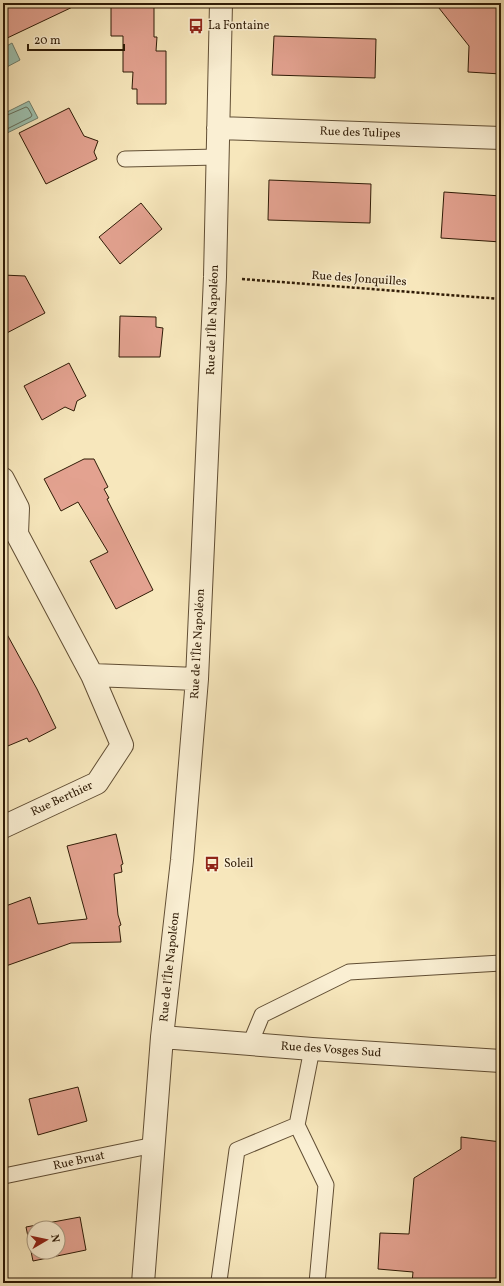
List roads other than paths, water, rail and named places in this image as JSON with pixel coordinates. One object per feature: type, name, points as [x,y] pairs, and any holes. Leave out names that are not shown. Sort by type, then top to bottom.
[{"type":"street","name":"Rue de l'Île Napoléon","points":[[143,1283],[162,1037],[182,860],[197,679],[215,277],[221,3]]},
{"type":"street","name":"Rue des Tulipes","points":[[218,128],[501,138]]},
{"type":"street","name":"Rue Berthier","points":[[3,479],[18,508],[10,535],[92,675],[122,745],[97,782],[3,827]]},
{"type":"street","points":[[92,675],[197,679]]},
{"type":"street","name":"Rue des Vosges Sud","points":[[162,1037],[312,1049],[501,1061]]},
{"type":"lane","points":[[125,160],[218,158]]},
{"type":"lane","points":[[250,1044],[262,1015],[349,972],[501,963]]},
{"type":"lane","points":[[312,1049],[297,1125],[326,1185],[317,1283]]},
{"type":"lane","points":[[222,1283],[219,1281],[237,1150],[297,1125]]},
{"type":"lane","name":"Rue Bruat","points":[[4,1176],[154,1145]]},
{"type":"water","points":[[12,43],[20,60],[3,69],[3,48]]},
{"type":"water","points":[[29,101],[38,118],[3,135],[3,114]]},
{"type":"place","name":"La Fontaine","points":[[196,26]]},
{"type":"place","name":"Soleil","points":[[212,864]]}]
